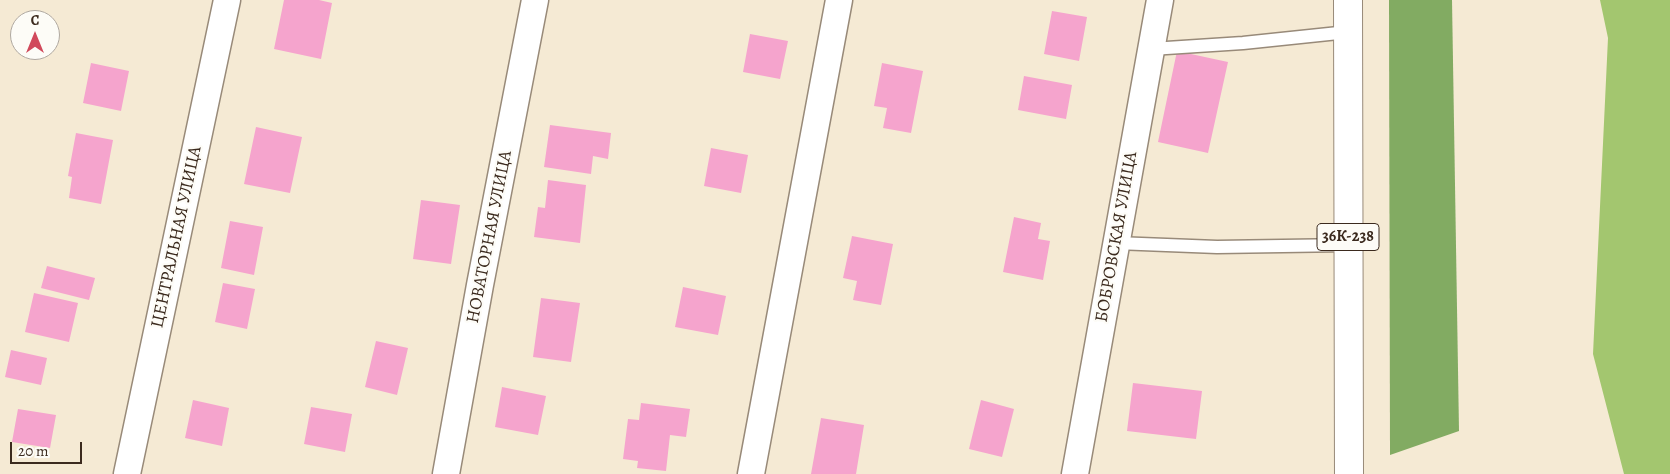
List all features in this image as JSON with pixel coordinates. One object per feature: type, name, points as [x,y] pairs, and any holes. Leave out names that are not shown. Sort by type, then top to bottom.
[{"type":"main road","name":"36К-238","points":[[1348,0],[1349,474]]},
{"type":"street","name":"ЦЕНТРАЛЬНАЯ УЛИЦА","points":[[127,474],[227,0]]},
{"type":"street","name":"НОВАТОРНАЯ УЛИЦА","points":[[446,474],[535,0]]},
{"type":"street","points":[[751,474],[839,0]]},
{"type":"street","name":"БОБРОВСКАЯ УЛИЦА","points":[[1074,474],[1160,0]]},
{"type":"lane","points":[[1151,49],[1243,44],[1348,32]]},
{"type":"lane","points":[[1116,243],[1217,247],[1348,245]]},
{"type":"green space","points":[[1389,0],[1452,0],[1459,431],[1390,455]]},
{"type":"green space","points":[[1600,0],[1670,0],[1670,474],[1624,474],[1593,354],[1608,38]]},
{"type":"building","points":[[284,0],[319,0],[332,3],[321,59],[274,49]]},
{"type":"building","points":[[1052,11],[1087,17],[1079,61],[1044,54]]},
{"type":"building","points":[[750,34],[788,41],[780,79],[743,72]]},
{"type":"building","points":[[1177,51],[1228,62],[1208,153],[1158,142]]},
{"type":"building","points":[[91,63],[129,71],[121,111],[83,103]]},
{"type":"building","points":[[882,63],[923,71],[911,133],[883,128],[887,108],[874,106]]},
{"type":"building","points":[[1024,76],[1072,85],[1066,119],[1018,110]]},
{"type":"building","points":[[550,125],[611,133],[608,159],[593,156],[591,174],[544,167]]},
{"type":"building","points":[[256,127],[302,137],[290,193],[244,184]]},
{"type":"building","points":[[76,133],[113,140],[101,204],[69,198],[72,177],[68,176]]},
{"type":"building","points":[[711,148],[748,155],[741,193],[704,186]]},
{"type":"building","points":[[548,180],[586,185],[580,243],[534,237],[538,207],[545,208]]},
{"type":"building","points":[[421,200],[460,205],[451,264],[413,259]]},
{"type":"building","points":[[1014,217],[1041,223],[1038,239],[1050,241],[1043,280],[1003,272]]},
{"type":"building","points":[[230,221],[263,227],[254,275],[221,268]]},
{"type":"building","points":[[852,236],[893,244],[881,305],[853,300],[857,281],[843,278]]},
{"type":"building","points":[[47,266],[95,278],[89,300],[41,288]]},
{"type":"building","points":[[223,283],[255,289],[247,329],[215,322]]},
{"type":"building","points":[[683,287],[726,296],[718,335],[675,327]]},
{"type":"building","points":[[34,293],[78,303],[69,342],[25,332]]},
{"type":"building","points":[[541,298],[580,303],[571,362],[533,357]]},
{"type":"building","points":[[376,341],[408,348],[397,395],[365,387]]},
{"type":"building","points":[[11,350],[47,358],[41,385],[5,377]]},
{"type":"building","points":[[1133,383],[1202,391],[1196,439],[1127,431]]},
{"type":"building","points":[[502,387],[546,396],[538,435],[495,427]]},
{"type":"building","points":[[193,400],[229,408],[222,446],[185,438]]},
{"type":"building","points":[[981,400],[1014,409],[1002,457],[969,449]]},
{"type":"building","points":[[641,403],[690,409],[686,437],[670,435],[666,471],[637,468],[638,461],[623,459],[628,419],[639,420]]},
{"type":"building","points":[[311,407],[352,414],[345,452],[304,444]]},
{"type":"building","points":[[18,409],[56,415],[50,448],[12,442]]},
{"type":"building","points":[[821,418],[864,425],[856,474],[811,474]]}]
